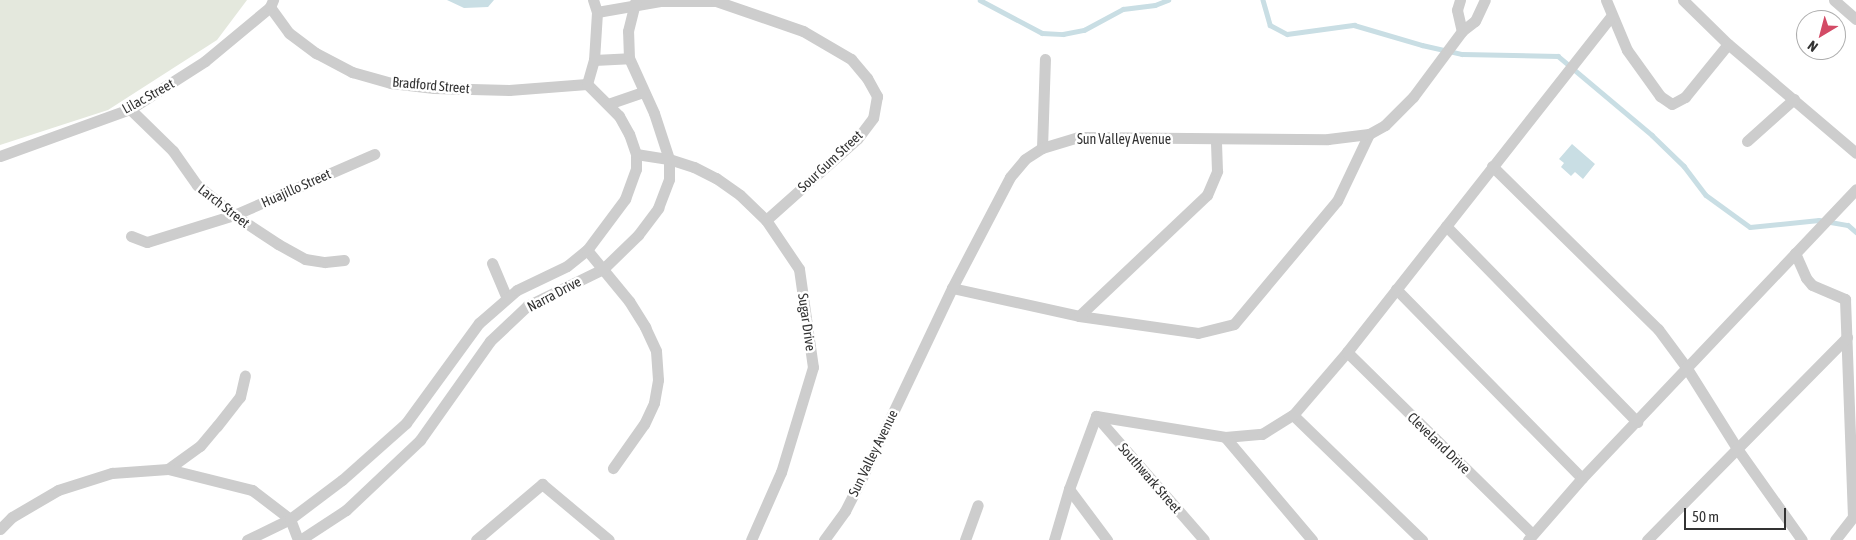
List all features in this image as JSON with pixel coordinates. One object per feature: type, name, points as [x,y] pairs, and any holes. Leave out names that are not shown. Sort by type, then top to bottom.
[{"type":"street","points":[[587,84],[594,60],[597,12],[593,0]]},
{"type":"street","name":"Sour Gum Street","points":[[597,12],[635,3],[687,0],[716,1],[754,12],[803,31],[851,59],[867,78],[877,96],[873,118],[857,139],[766,220]]},
{"type":"street","points":[[1460,0],[1457,10],[1462,31]]},
{"type":"street","name":"Sun Valley Avenue","points":[[824,540],[845,511],[952,288],[1010,177],[1025,158],[1042,148],[1078,137],[1336,139],[1369,134],[1385,125],[1399,113],[1436,68],[1462,31],[1475,21],[1485,0]]},
{"type":"street","points":[[1606,0],[1611,16],[1627,50],[1660,96],[1672,104],[1685,97],[1728,44]]},
{"type":"street","points":[[1683,0],[1728,44],[1856,153]]},
{"type":"street","points":[[1834,0],[1856,19]]},
{"type":"street","points":[[594,60],[629,58],[628,31],[635,3]]},
{"type":"street","name":"Bradford Street","points":[[272,4],[289,33],[316,53],[352,72],[391,83],[434,88],[509,90],[587,84]]},
{"type":"street","name":"Lilac Street","points":[[0,156],[130,109],[168,87],[205,61],[272,4]]},
{"type":"street","points":[[1054,540],[1069,489],[1096,416],[1225,437],[1262,434],[1293,415],[1347,352],[1611,16]]},
{"type":"street","name":"Narra Drive","points":[[299,540],[346,510],[420,440],[490,342],[527,306],[603,269],[638,235],[658,208],[669,179],[669,159],[663,135],[629,58]]},
{"type":"street","points":[[1042,148],[1046,59]]},
{"type":"street","name":"Narra Drive","points":[[247,540],[290,520],[342,480],[406,423],[479,323],[518,290],[567,266],[587,250],[625,199],[636,169],[636,154],[626,128],[608,104],[587,84]]},
{"type":"street","points":[[608,104],[643,92]]},
{"type":"street","points":[[1747,142],[1794,99]]},
{"type":"street","name":"Larch Street","points":[[130,109],[172,151],[197,185],[234,215],[278,244],[306,259],[325,262],[344,260]]},
{"type":"street","points":[[952,288],[1079,316],[1198,333],[1234,324],[1337,201],[1369,134]]},
{"type":"street","points":[[1079,316],[1207,195],[1217,171],[1216,139]]},
{"type":"street","name":"Huajillo Street","points":[[131,236],[146,242],[234,215],[374,154]]},
{"type":"street","name":"Sugar Drive","points":[[636,154],[669,159],[694,167],[716,178],[740,195],[766,220],[799,269],[814,367],[781,472],[751,540]]},
{"type":"street","points":[[1492,166],[1658,329],[1686,367],[1738,450],[1802,540]]},
{"type":"street","points":[[1530,537],[1582,478],[1795,253],[1809,241],[1856,189]]},
{"type":"street","points":[[1446,226],[1637,422]]},
{"type":"street","points":[[587,250],[645,327],[656,351],[658,380],[654,403],[644,424],[613,468]]},
{"type":"street","points":[[1795,253],[1806,278],[1812,285],[1845,299],[1853,517],[1835,540]]},
{"type":"street","points":[[492,263],[507,298]]},
{"type":"street","points":[[1396,289],[1582,478]]},
{"type":"street","points":[[1647,540],[1738,450],[1847,336]]},
{"type":"street","name":"Cleveland Drive","points":[[1347,352],[1530,537]]},
{"type":"street","points":[[168,469],[200,446],[217,426],[240,397],[245,376]]},
{"type":"street","points":[[1293,415],[1422,540]]},
{"type":"street","name":"Southwark Street","points":[[1096,416],[1204,540]]},
{"type":"street","points":[[1225,437],[1312,540]]},
{"type":"street","points":[[0,529],[12,517],[58,490],[112,473],[168,469],[252,490],[290,520],[299,540]]},
{"type":"street","points":[[476,540],[542,484],[610,540]]},
{"type":"street","points":[[1069,489],[1107,540]]},
{"type":"street","points":[[965,540],[978,505]]},
{"type":"shaded area","points":[[0,0],[247,0],[217,40],[108,110],[0,145]]},
{"type":"shaded area","points":[[447,0],[494,0],[488,7],[464,8]]},
{"type":"shaded area","points":[[1572,144],[1595,164],[1583,179],[1575,172],[1571,176],[1561,167],[1564,163],[1559,159]]},
{"type":"waterway","points":[[980,0],[1042,33],[1063,34],[1084,30],[1123,9],[1155,5],[1168,0]]},
{"type":"waterway","points":[[1263,0],[1270,25],[1287,34],[1354,25],[1422,45],[1462,54],[1558,56],[1652,135],[1684,166],[1706,195],[1750,227],[1819,220],[1848,225],[1856,232]]}]
